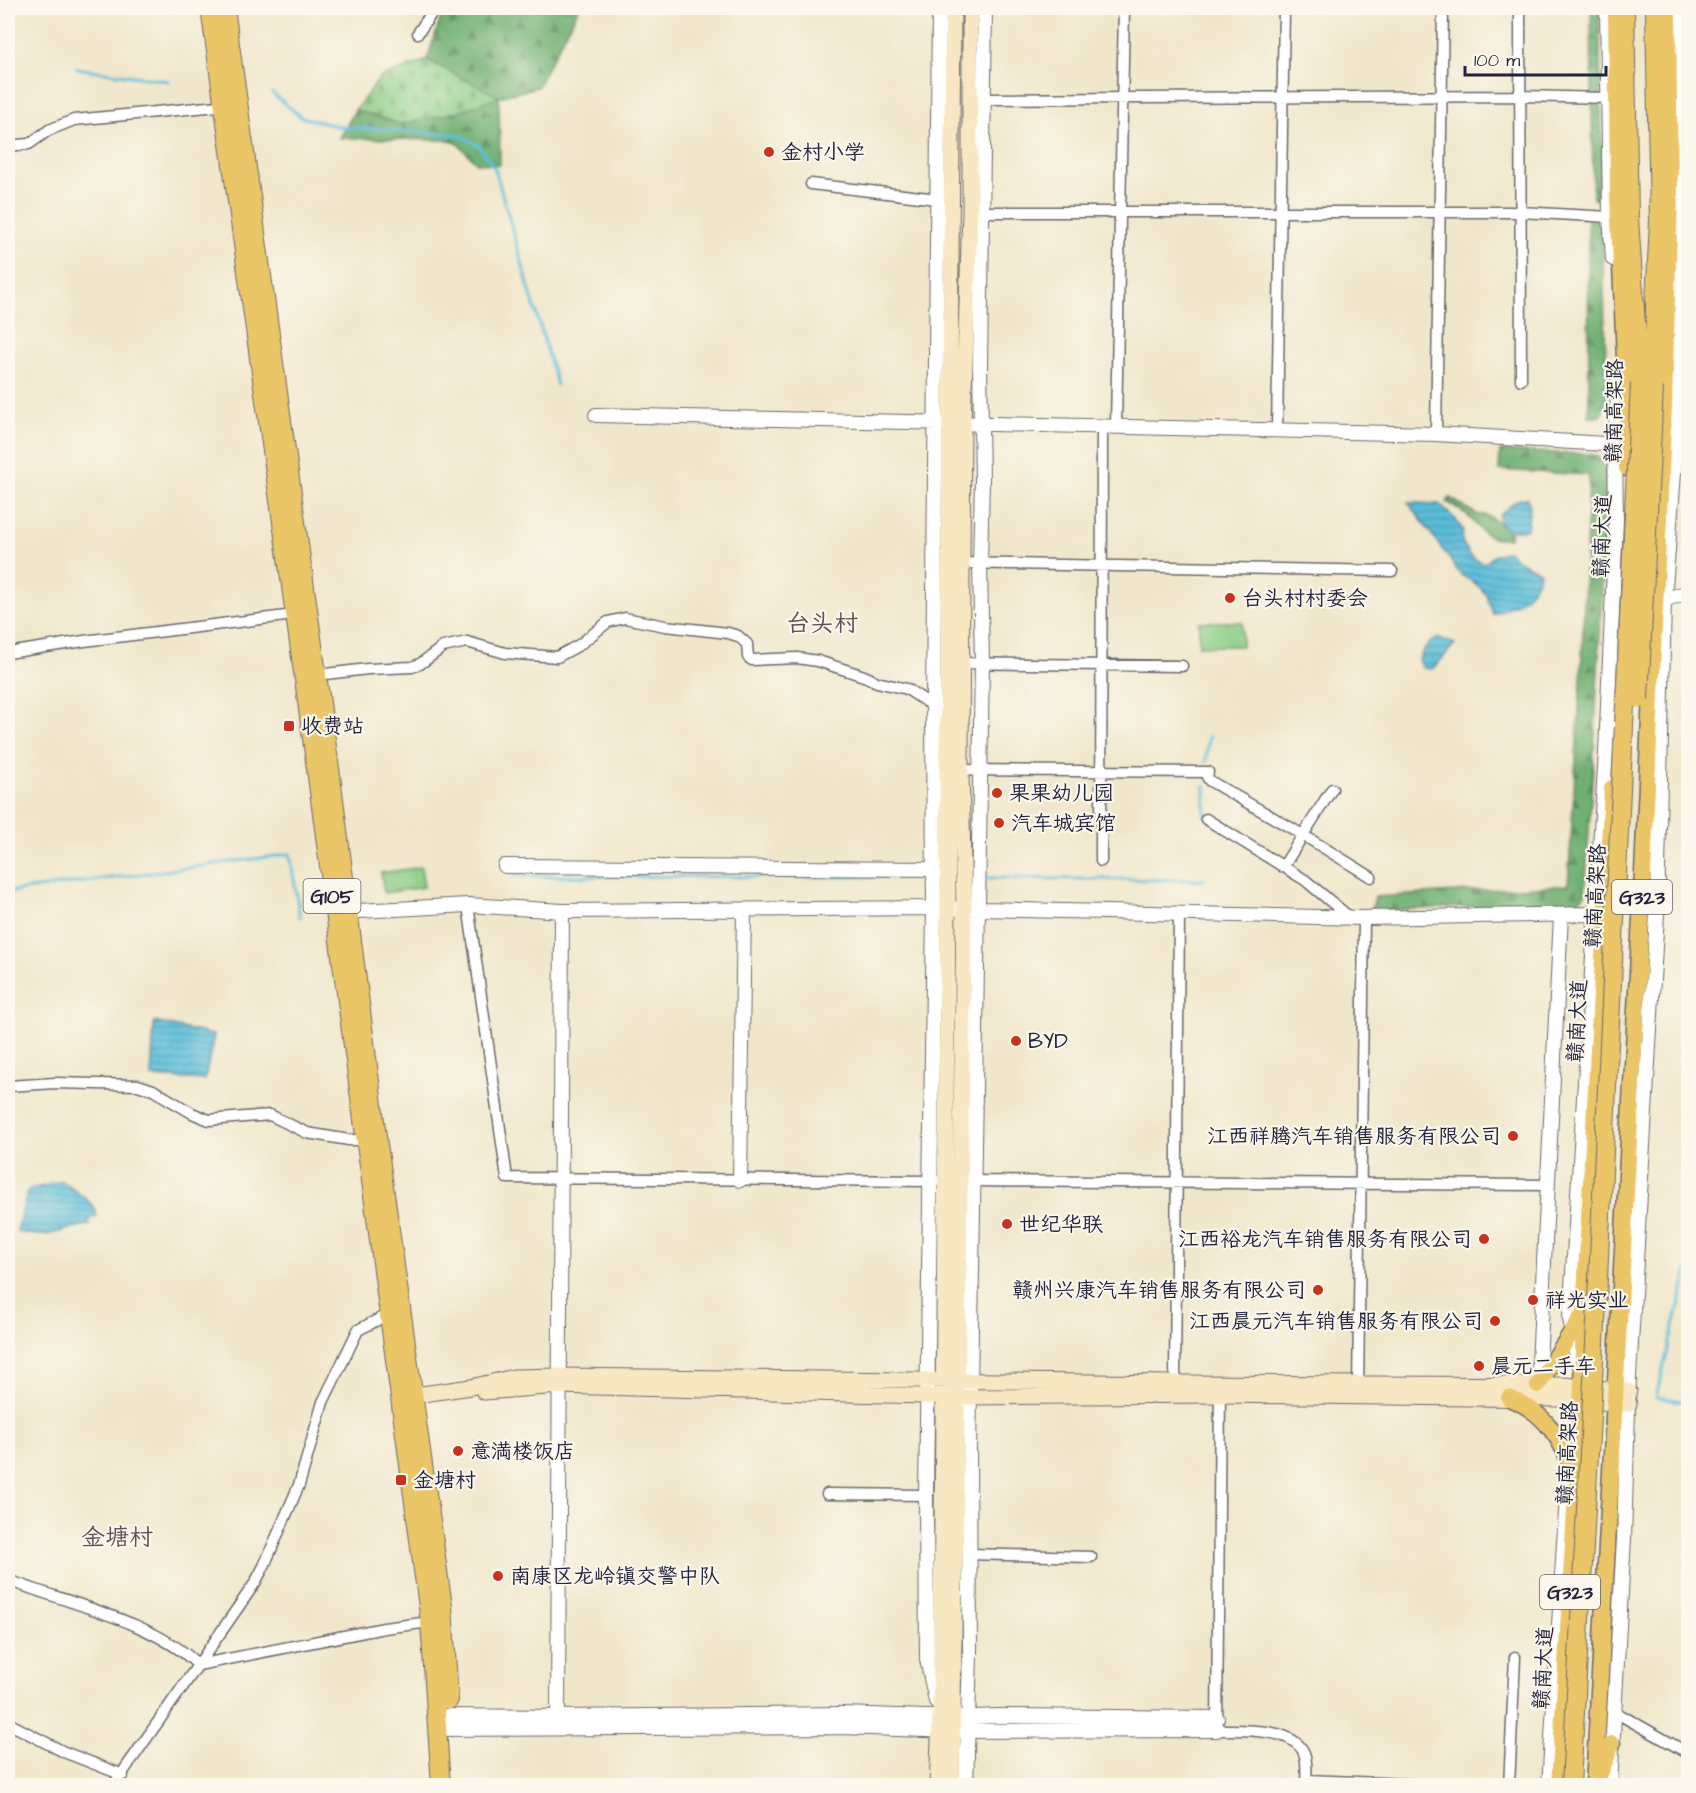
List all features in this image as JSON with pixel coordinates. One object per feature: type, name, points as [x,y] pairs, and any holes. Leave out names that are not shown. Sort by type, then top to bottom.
[{"type":"highway","name":"G105","points":[[210,8],[230,104],[317,675],[364,1140],[388,1314],[407,1399],[443,1607],[444,1722],[441,1785]]},
{"type":"highway","name":"G105","points":[[225,8],[230,104],[294,615],[377,1137],[430,1622],[453,1785]]},
{"type":"highway","name":"赣南高架路","points":[[1583,1785],[1647,386],[1629,218],[1625,8]]},
{"type":"highway","name":"赣南高架路","points":[[1571,1785],[1647,386],[1659,221],[1655,8]]},
{"type":"highway","points":[[1618,196],[1627,96]]},
{"type":"highway","points":[[1659,221],[1667,298]]},
{"type":"main road","points":[[952,1785],[964,1397],[952,1181],[941,908],[947,770],[953,8]]},
{"type":"main road","points":[[950,423],[977,212],[970,8]]},
{"type":"main road","name":"赣南大道","points":[[1558,1785],[1582,1393],[1584,1312],[1627,498],[1622,445],[1627,404],[1618,196],[1616,8]]},
{"type":"main road","name":"G323","points":[[1595,1785],[1622,1397],[1660,498],[1669,447],[1664,406],[1670,197],[1668,8]]},
{"type":"main road","points":[[1627,404],[1664,406]]},
{"type":"main road","points":[[1627,498],[1660,498]]},
{"type":"main road","points":[[937,1785],[954,1724],[935,1379],[952,1181],[971,909],[947,770]]},
{"type":"main road","points":[[1576,1231],[1588,1262]]},
{"type":"main road","points":[[1538,1385],[1584,1312]]},
{"type":"main road","points":[[407,1399],[559,1381],[935,1379],[1175,1383],[1220,1389]]},
{"type":"main road","points":[[559,1381],[964,1397],[1220,1389],[1358,1390],[1538,1385],[1622,1397]]},
{"type":"main road","points":[[1358,1390],[1509,1398],[1582,1393]]},
{"type":"main road","points":[[1509,1398],[1520,1402],[1549,1426],[1562,1445],[1573,1477],[1574,1499]]},
{"type":"main road","points":[[1595,1785],[1612,1744]]},
{"type":"main road","points":[[1551,1748],[1558,1785]]},
{"type":"street","points":[[418,33],[435,8]]},
{"type":"street","points":[[939,8],[937,199],[950,423],[948,663],[933,706],[947,770],[933,869],[941,908]]},
{"type":"street","points":[[971,909],[980,771],[982,664],[977,212],[984,99],[985,8]]},
{"type":"street","points":[[1116,427],[1124,8]]},
{"type":"street","points":[[1277,430],[1284,8]]},
{"type":"street","points":[[1436,434],[1443,8]]},
{"type":"street","points":[[1520,8],[1521,380]]},
{"type":"street","points":[[1549,1785],[1569,1461],[1582,1393],[1570,1319],[1605,752],[1615,532],[1622,445],[1620,357],[1610,217],[1607,8]]},
{"type":"street","points":[[1610,1785],[1624,1538],[1622,1397],[1657,914],[1681,8]]},
{"type":"street","points":[[984,99],[1520,96],[1608,98]]},
{"type":"street","points":[[8,146],[29,144],[49,130],[74,120],[230,104]]},
{"type":"street","points":[[811,184],[937,199]]},
{"type":"street","points":[[977,212],[1520,212],[1610,217]]},
{"type":"street","points":[[596,415],[1436,434],[1669,447]]},
{"type":"street","points":[[1101,861],[1102,426]]},
{"type":"street","points":[[949,563],[1392,571]]},
{"type":"street","points":[[1664,600],[1689,592]]},
{"type":"street","points":[[8,653],[84,641],[294,615]]},
{"type":"street","points":[[317,675],[412,667],[443,648],[467,642],[505,653],[557,657],[579,645],[608,622],[625,618],[672,627],[728,633],[744,640],[747,644],[748,657],[752,660],[797,658],[818,661],[877,682],[906,689],[933,706]]},
{"type":"street","points":[[948,663],[1182,666]]},
{"type":"street","points":[[947,770],[1208,772],[1207,777],[1210,781],[1371,877]]},
{"type":"street","points":[[1283,867],[1332,789]]},
{"type":"street","points":[[1206,819],[1305,880],[1348,916]]},
{"type":"street","points":[[505,866],[933,869]]},
{"type":"street","points":[[341,912],[468,905],[562,911],[941,908],[1364,918],[1595,914]]},
{"type":"street","points":[[468,905],[507,1178],[1548,1185]]},
{"type":"street","points":[[740,1180],[744,910]]},
{"type":"street","points":[[558,1717],[562,911]]},
{"type":"street","points":[[1175,1383],[1179,913]]},
{"type":"street","points":[[1538,1385],[1561,915]]},
{"type":"street","points":[[1358,1390],[1364,918]]},
{"type":"street","points":[[8,1086],[55,1083],[138,1084],[202,1118],[219,1120],[270,1115],[307,1133],[349,1140],[364,1140]]},
{"type":"street","points":[[113,1785],[123,1774],[255,1583],[299,1485],[323,1402],[358,1330],[388,1314]]},
{"type":"street","points":[[1217,1724],[1220,1389]]},
{"type":"street","points":[[935,1396],[926,1495],[927,1659],[954,1724],[966,1785]]},
{"type":"street","points":[[954,1724],[970,1654],[964,1397]]},
{"type":"street","points":[[827,1494],[926,1495]]},
{"type":"street","points":[[969,1554],[1091,1557]]},
{"type":"street","points":[[8,1580],[147,1630],[189,1656],[198,1665]]},
{"type":"street","points":[[198,1665],[384,1628],[430,1622]]},
{"type":"street","points":[[1509,1785],[1515,1657]]},
{"type":"street","points":[[1615,1712],[1689,1753]]},
{"type":"street","points":[[444,1722],[558,1717],[842,1714],[954,1724]]},
{"type":"street","points":[[444,1722],[842,1727],[954,1724],[1217,1724],[1288,1737],[1303,1750],[1307,1763],[1306,1783],[1457,1785]]},
{"type":"street","points":[[8,1723],[64,1752],[123,1774]]},
{"type":"green space","points":[[448,8],[579,8],[537,87],[499,97],[500,165],[477,163],[457,143],[446,140],[340,138],[355,110],[401,124],[461,78],[427,60],[441,17]]},
{"type":"green space","points":[[1591,8],[1599,8],[1603,200],[1593,199]]},
{"type":"green space","points":[[427,60],[499,97],[454,113],[401,124],[355,110],[380,78]]},
{"type":"green space","points":[[1588,220],[1602,220],[1607,397],[1600,415],[1589,417]]},
{"type":"green space","points":[[1500,451],[1591,454],[1603,461],[1608,474],[1585,894],[1573,903],[1371,911],[1375,897],[1568,885],[1581,679],[1589,475],[1499,470]]},
{"type":"green space","points":[[1450,498],[1478,515],[1492,518],[1511,535],[1509,538],[1495,538],[1485,534],[1468,516],[1447,502]]},
{"type":"green space","points":[[1199,622],[1242,622],[1242,646],[1199,646]]},
{"type":"green space","points":[[421,867],[424,887],[384,893],[381,873]]},
{"type":"water","points":[[1527,498],[1530,506],[1527,529],[1509,531],[1499,522],[1499,515],[1517,500]]},
{"type":"water","points":[[1408,502],[1439,504],[1463,530],[1462,542],[1470,555],[1478,561],[1485,563],[1495,555],[1508,551],[1517,560],[1540,572],[1534,588],[1516,604],[1493,614],[1486,594],[1475,583],[1461,575]]},
{"type":"water","points":[[1439,638],[1455,644],[1432,669],[1423,668],[1419,660],[1422,652],[1428,644]]},
{"type":"water","points":[[154,1022],[214,1035],[205,1080],[151,1077]]},
{"type":"water","points":[[62,1181],[95,1208],[97,1216],[88,1220],[90,1225],[39,1235],[17,1231],[28,1190]]},
{"type":"waterway","points":[[76,68],[168,81]]},
{"type":"waterway","points":[[272,93],[301,117],[341,127],[460,135],[479,146],[495,169],[557,385]]},
{"type":"waterway","points":[[1206,761],[1209,736]]},
{"type":"waterway","points":[[1205,786],[1205,817]]},
{"type":"waterway","points":[[8,892],[290,854],[300,917]]},
{"type":"waterway","points":[[513,876],[924,877]]},
{"type":"waterway","points":[[985,878],[1204,880]]},
{"type":"waterway","points":[[1688,1270],[1656,1397],[1688,1402]]},
{"type":"place","name":"金村小学","points":[[769,152]]},
{"type":"place","name":"台头村村委会","points":[[1230,598]]},
{"type":"place","name":"收费站","points":[[289,726]]},
{"type":"place","name":"果果幼儿园","points":[[997,793]]},
{"type":"place","name":"汽车城宾馆","points":[[999,823]]},
{"type":"place","name":"BYD","points":[[1016,1041]]},
{"type":"place","name":"江西祥腾汽车销售服务有限公司","points":[[1513,1136]]},
{"type":"place","name":"世纪华联","points":[[1007,1224]]},
{"type":"place","name":"江西裕龙汽车销售服务有限公司","points":[[1484,1239]]},
{"type":"place","name":"赣州兴康汽车销售服务有限公司","points":[[1318,1290]]},
{"type":"place","name":"祥光实业","points":[[1533,1300]]},
{"type":"place","name":"江西晨元汽车销售服务有限公司","points":[[1495,1321]]},
{"type":"place","name":"晨元二手车","points":[[1479,1366]]},
{"type":"place","name":"意満楼饭店","points":[[458,1451]]},
{"type":"place","name":"金塘村","points":[[401,1480]]},
{"type":"place","name":"南康区龙岭镇交警中队","points":[[498,1576]]},
{"type":"district","name":"台头村","points":[[822,623]]},
{"type":"district","name":"金塘村","points":[[117,1537]]}]
